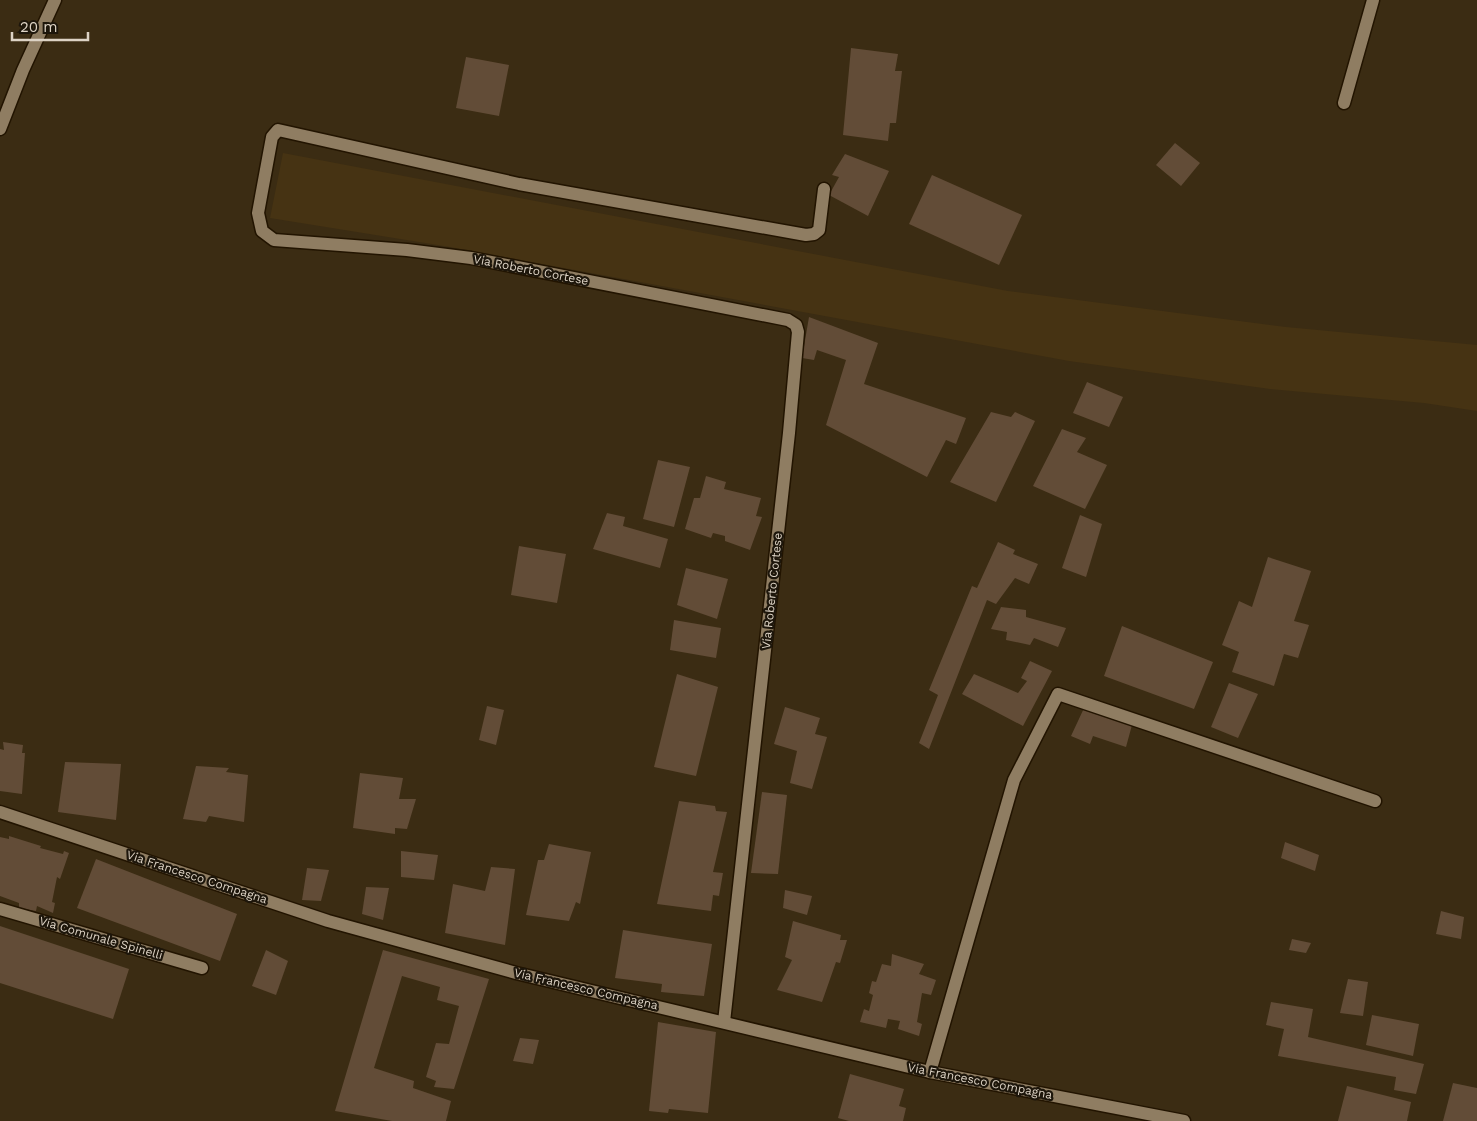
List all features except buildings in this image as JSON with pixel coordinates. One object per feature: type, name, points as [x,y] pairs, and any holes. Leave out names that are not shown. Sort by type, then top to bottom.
[{"type":"street","points":[[0,129],[23,70],[55,0]]},
{"type":"street","points":[[1344,103],[1373,0]]},
{"type":"street","name":"Via Roberto Cortese","points":[[724,1022],[788,443],[798,332],[796,325],[788,320],[471,258],[407,250],[274,240],[262,231],[258,212],[272,137],[278,130],[519,184],[806,235],[814,234],[819,230],[824,190]]},
{"type":"street","points":[[930,1072],[1014,780],[1058,694],[1375,801]]},
{"type":"street","name":"Via Francesco Compagna","points":[[0,812],[328,921],[516,973],[930,1072],[1184,1121]]},
{"type":"street","name":"Via Comunale Spinelli","points":[[0,909],[202,968]]},
{"type":"shaded area","points":[[283,153],[1008,291],[1286,327],[1477,345],[1477,411],[1424,403],[1270,389],[1069,361],[450,247],[270,218]]}]
